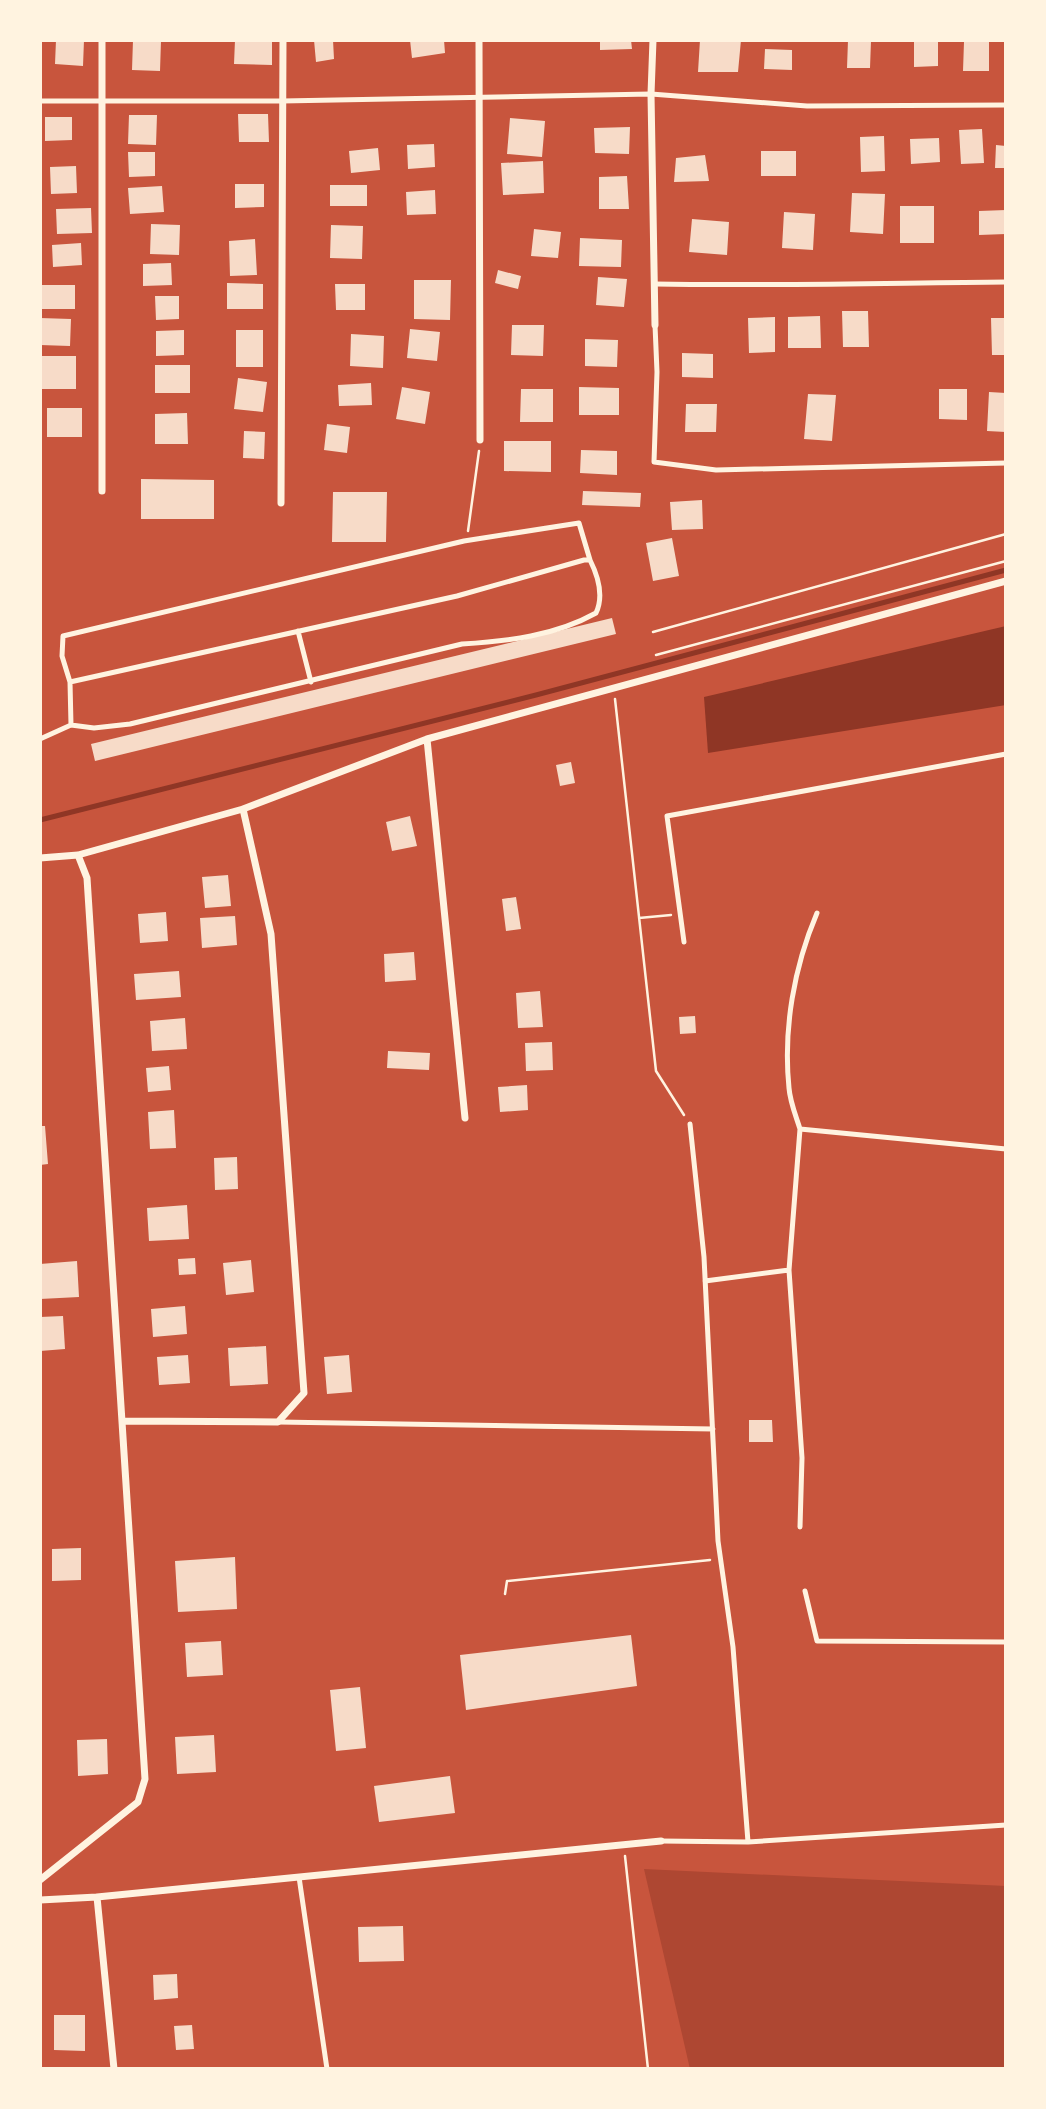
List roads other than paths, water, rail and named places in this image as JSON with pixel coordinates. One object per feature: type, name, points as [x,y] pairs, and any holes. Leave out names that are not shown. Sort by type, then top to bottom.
[{"type":"street","points":[[102,40],[102,491]]},
{"type":"street","points":[[281,503],[283,40]]},
{"type":"street","points":[[479,40],[480,440]]},
{"type":"street","points":[[653,40],[651,94],[655,325]]},
{"type":"street","points":[[40,858],[78,855],[243,809],[428,739],[1006,581]]},
{"type":"street","points":[[428,739],[465,1118]]},
{"type":"street","points":[[122,1421],[278,1422],[304,1393],[271,934],[243,809]]},
{"type":"street","points":[[40,1880],[138,1802],[144,1789],[87,878],[78,855]]},
{"type":"street","points":[[40,1899],[97,1897],[661,1841]]},
{"type":"street","points":[[97,1897],[114,2069]]},
{"type":"lane","points":[[40,101],[282,101],[651,94],[807,106],[1006,105]]},
{"type":"lane","points":[[655,284],[792,287],[907,281],[1006,282]]},
{"type":"lane","points":[[655,325],[657,372],[654,462],[716,470],[1006,463]]},
{"type":"lane","points":[[40,739],[71,724],[94,728],[130,724],[461,644],[510,641],[584,619],[596,613],[601,601],[596,572],[579,523],[464,541],[77,630],[63,636],[62,656],[70,682],[71,724]]},
{"type":"lane","points":[[70,682],[457,596],[590,560]]},
{"type":"lane","points":[[298,631],[311,682]]},
{"type":"lane","points":[[684,942],[678,915],[667,816],[1006,754]]},
{"type":"lane","points":[[800,1527],[802,1458],[789,1270],[800,1129],[789,1090],[788,1035],[801,951],[817,913]]},
{"type":"lane","points":[[690,1124],[705,1281],[721,1559],[733,1647],[748,1842]]},
{"type":"lane","points":[[800,1129],[1006,1149]]},
{"type":"lane","points":[[705,1281],[789,1270]]},
{"type":"lane","points":[[278,1422],[713,1429]]},
{"type":"lane","points":[[805,1591],[817,1642],[1006,1642]]},
{"type":"lane","points":[[661,1841],[748,1842],[1006,1825]]},
{"type":"lane","points":[[299,1877],[327,2069]]},
{"type":"waterway","points":[[40,820],[536,695],[1006,570]]}]
